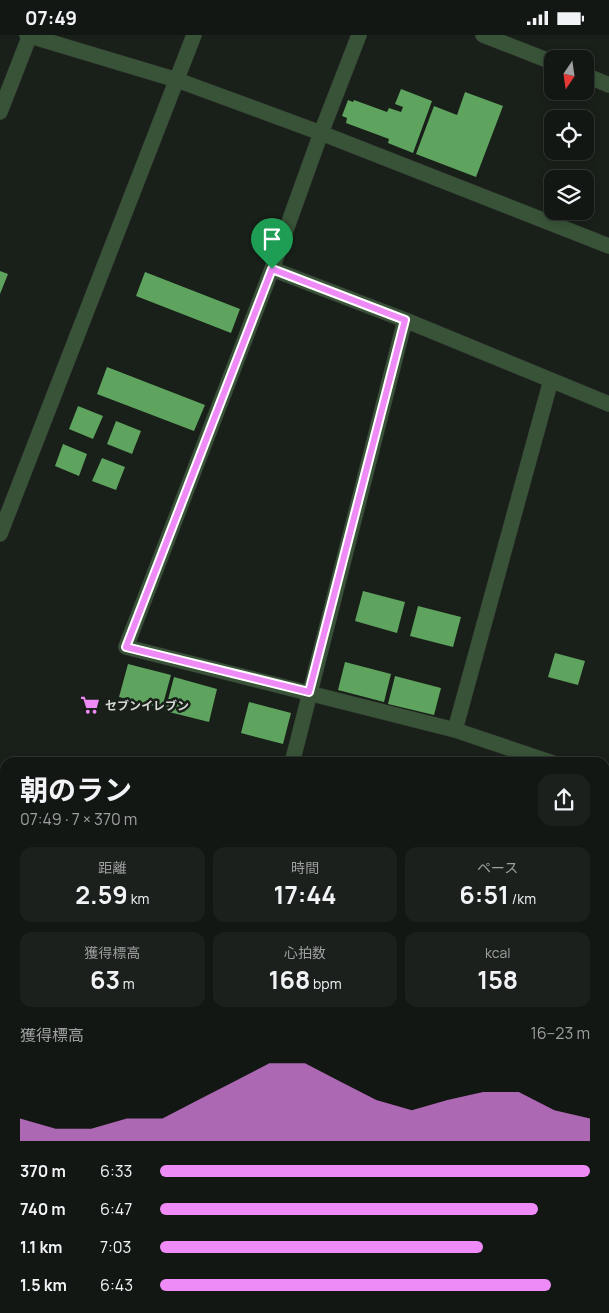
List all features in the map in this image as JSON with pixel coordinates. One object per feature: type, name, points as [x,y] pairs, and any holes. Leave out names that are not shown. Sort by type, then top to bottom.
[{"type":"street","points":[[0,112],[29,35],[177,80],[321,133],[609,246]]},
{"type":"street","points":[[0,534],[194,35]]},
{"type":"street","points":[[359,35],[272,269],[126,647],[455,730],[535,757]]},
{"type":"street","points":[[483,35],[544,59]]},
{"type":"street","points":[[594,79],[609,85]]},
{"type":"street","points":[[272,269],[405,320],[609,404]]},
{"type":"street","points":[[293,757],[405,320]]},
{"type":"street","points":[[455,730],[550,380]]},
{"type":"building","points":[[401,89],[432,101],[413,153],[388,143],[389,139],[346,123],[347,118],[342,116],[348,100],[353,102],[354,100],[387,112],[389,108],[401,112],[403,107],[395,104]]},
{"type":"building","points":[[465,92],[503,106],[476,177],[416,154],[434,106],[457,115]]},
{"type":"building","points":[[0,271],[8,274],[0,294]]},
{"type":"building","points":[[145,272],[240,309],[231,333],[136,296]]},
{"type":"building","points":[[107,367],[205,405],[194,431],[97,394]]},
{"type":"building","points":[[78,406],[103,416],[93,439],[69,429]]},
{"type":"building","points":[[116,421],[141,431],[132,454],[107,444]]},
{"type":"building","points":[[63,444],[87,454],[79,476],[55,466]]},
{"type":"building","points":[[102,458],[125,467],[116,490],[92,481]]},
{"type":"building","points":[[363,591],[405,602],[397,633],[355,621]]},
{"type":"building","points":[[418,606],[461,617],[453,647],[410,636]]},
{"type":"building","points":[[555,653],[585,661],[578,685],[548,677]]},
{"type":"building","points":[[345,662],[391,674],[384,702],[338,690]]},
{"type":"building","points":[[128,664],[171,675],[162,708],[119,697]]},
{"type":"building","points":[[395,676],[441,688],[434,715],[388,704]]},
{"type":"building","points":[[174,677],[217,689],[209,722],[165,711]]},
{"type":"building","points":[[249,702],[291,713],[283,744],[241,733]]},
{"type":"place","name":"セブンイレブン","points":[[90,705]]},
{"type":"route","points":[[272,269],[405,320],[309,692],[126,647],[272,269]]}]
